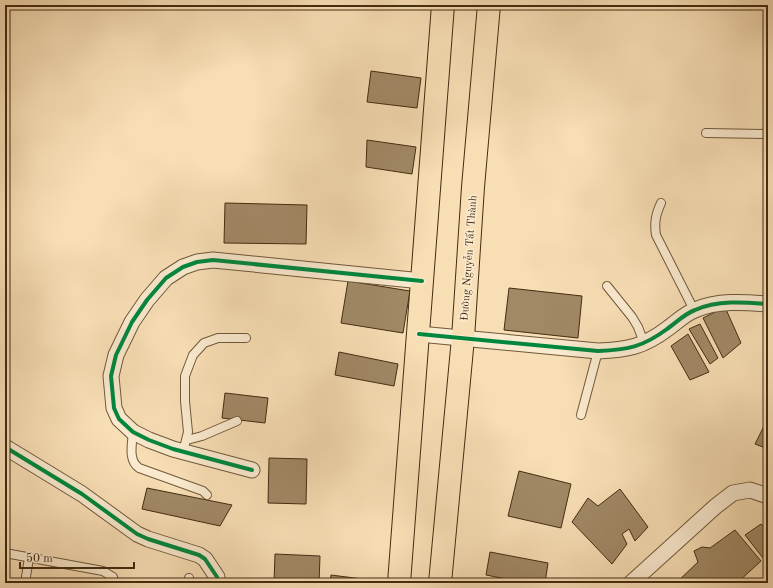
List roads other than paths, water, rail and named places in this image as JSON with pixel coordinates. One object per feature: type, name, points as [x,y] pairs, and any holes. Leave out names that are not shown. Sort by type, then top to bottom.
[{"type":"main road","points":[[399,583],[443,5]]},
{"type":"main road","name":"Đường Nguyễn Tất Thành","points":[[440,583],[463,338],[473,187],[489,5]]},
{"type":"street","points":[[252,470],[185,446],[155,442],[132,432],[119,419],[114,408],[111,376],[116,355],[132,322],[146,300],[166,278],[183,267],[197,262],[213,260],[422,281]]},
{"type":"street","points":[[419,334],[598,351],[620,350],[632,348],[644,343],[667,330],[694,310],[705,306],[731,302],[768,304]]},
{"type":"street","points":[[5,447],[82,494],[138,534],[148,539],[199,555],[205,559],[217,577]]},
{"type":"street","points":[[631,583],[716,506],[734,493],[750,490],[768,496]]},
{"type":"lane","points":[[706,133],[768,134]]},
{"type":"lane","points":[[661,203],[654,225],[656,235],[694,310]]},
{"type":"lane","points":[[607,286],[632,317],[638,327],[644,343]]},
{"type":"lane","points":[[185,446],[188,432],[184,388],[185,376],[193,355],[204,343],[218,338],[246,338]]},
{"type":"lane","points":[[582,415],[598,351]]},
{"type":"lane","points":[[185,446],[202,436],[237,421]]},
{"type":"lane","points":[[132,432],[132,452],[134,464],[139,468],[203,491],[207,496]]},
{"type":"lane","points":[[5,554],[103,571],[113,577],[115,583]]},
{"type":"lane","points":[[25,583],[30,558]]}]
